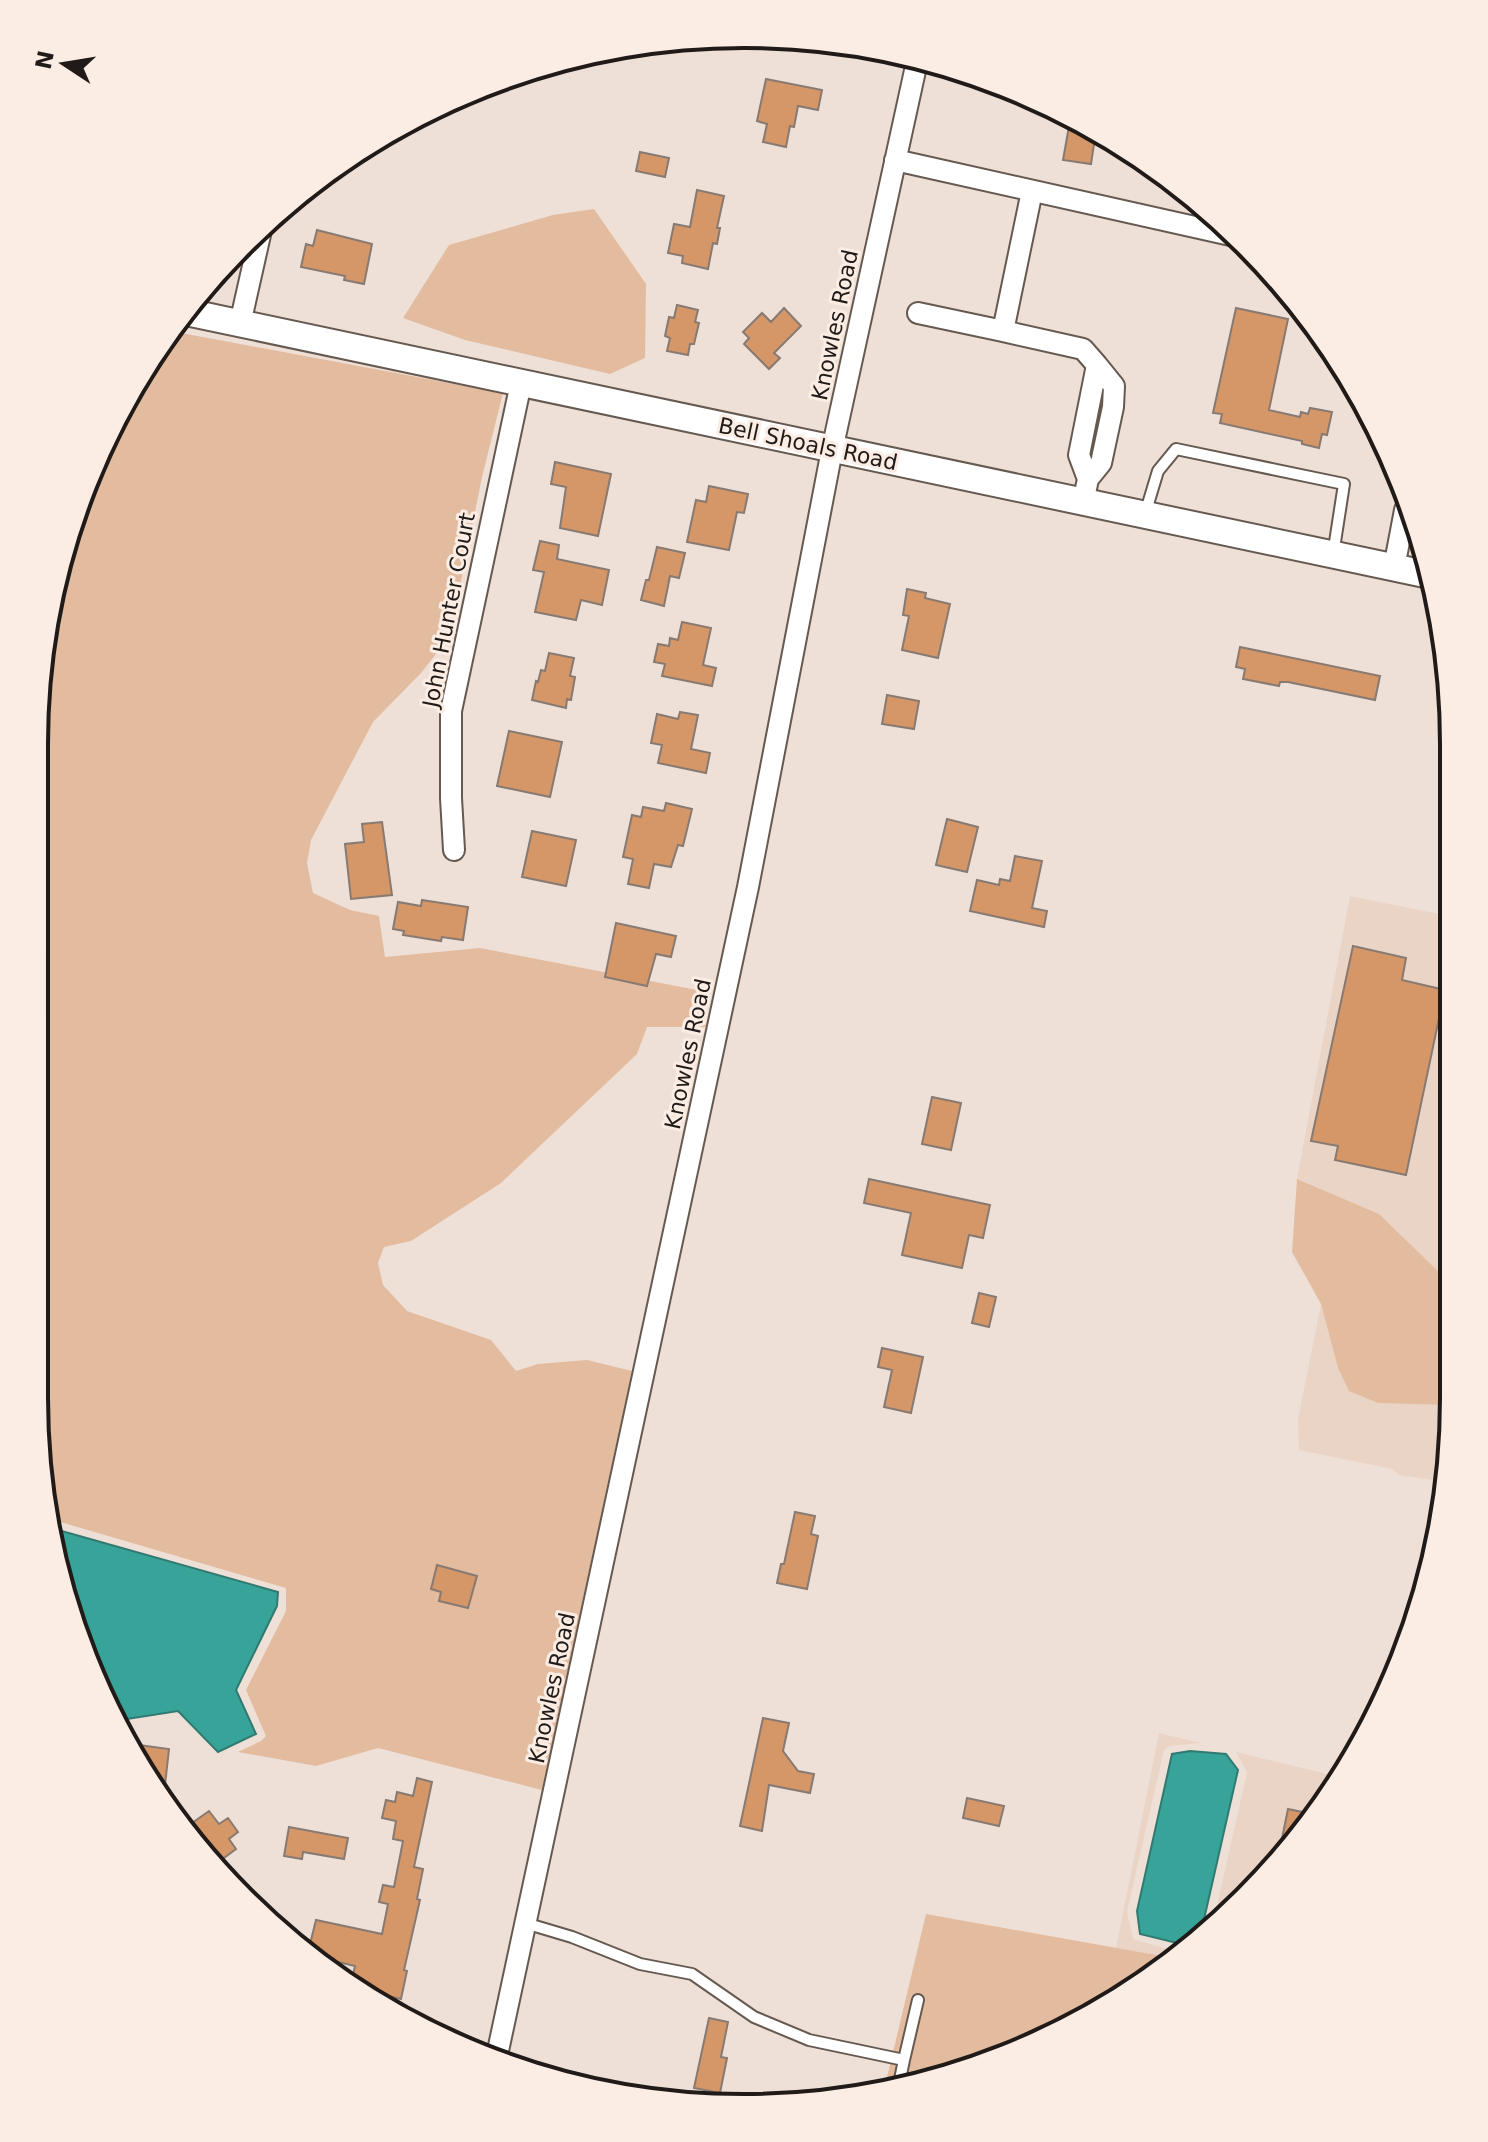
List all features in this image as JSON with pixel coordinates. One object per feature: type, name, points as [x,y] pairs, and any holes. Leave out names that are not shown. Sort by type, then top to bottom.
[{"type":"main road","name":"Bell Shoals Road","points":[[197,314],[832,450],[1085,491],[1145,516],[1418,573]]},
{"type":"street","name":"Knowles Road","points":[[498,2049],[748,887],[832,450],[915,70]]},
{"type":"street","points":[[895,160],[1214,231]]},
{"type":"street","points":[[1003,331],[1032,191]]},
{"type":"street","points":[[240,324],[257,247]]},
{"type":"street","points":[[918,313],[1083,349],[1114,386],[1112,416],[1101,463],[1085,491]]},
{"type":"street","points":[[1085,491],[1079,455],[1097,365]]},
{"type":"street","name":"John Hunter Court","points":[[454,850],[451,711],[521,383]]},
{"type":"street","points":[[1088,410],[1112,416]]},
{"type":"street","points":[[1394,568],[1403,520]]},
{"type":"lane","points":[[1145,516],[1158,471],[1176,449],[1344,484],[1333,556]]},
{"type":"lane","points":[[525,1923],[572,1937],[640,1964],[692,1974],[754,2017],[809,2040],[904,2060]]},
{"type":"lane","points":[[901,2076],[918,2000]]},
{"type":"shaded area","points":[[594,209],[646,284],[645,358],[610,374],[465,340],[403,318],[449,245],[553,215]]},
{"type":"shaded area","points":[[182,333],[503,393],[482,477],[450,636],[421,673],[373,722],[311,840],[307,863],[313,893],[350,910],[379,916],[385,957],[480,948],[697,990],[706,1027],[647,1027],[637,1054],[501,1183],[411,1241],[384,1247],[378,1263],[383,1285],[407,1311],[491,1340],[516,1371],[538,1364],[587,1360],[632,1371],[542,1790],[378,1748],[316,1766],[238,1752],[266,1736],[246,1690],[286,1611],[286,1588],[59,1522],[49,1444],[48,744],[54,653],[72,564],[101,478],[141,396]]},
{"type":"shaded area","points":[[1350,896],[1440,914],[1439,1272],[1379,1214],[1297,1179]]},
{"type":"shaded area","points":[[1297,1179],[1379,1214],[1439,1272],[1440,1269],[1440,1405],[1378,1403],[1349,1391],[1338,1368],[1321,1304],[1292,1252]]},
{"type":"shaded area","points":[[1321,1304],[1338,1368],[1440,1401],[1435,1480],[1399,1475],[1392,1469],[1299,1450],[1298,1419]]},
{"type":"shaded area","points":[[1159,1733],[1200,1743],[1170,1746],[1164,1750],[1127,1912],[1133,1939],[1169,1949],[1160,1956],[1116,1948]]},
{"type":"shaded area","points":[[1236,1752],[1329,1774],[1267,1857],[1216,1909],[1247,1772]]},
{"type":"shaded area","points":[[926,1914],[1160,1956],[1092,2001],[1010,2041],[968,2057],[886,2079]]},
{"type":"water","points":[[60,1531],[278,1592],[277,1606],[236,1690],[256,1734],[218,1752],[178,1711],[127,1719],[85,1622]]},
{"type":"water","points":[[1190,1751],[1226,1754],[1238,1770],[1204,1920],[1177,1943],[1140,1934],[1137,1911],[1172,1754]]},
{"type":"building","points":[[766,79],[822,90],[818,110],[798,106],[786,147],[763,142],[767,124],[757,121]]},
{"type":"building","points":[[1069,129],[1094,142],[1091,164],[1063,160]]},
{"type":"building","points":[[640,152],[669,158],[665,177],[636,171]]},
{"type":"building","points":[[697,190],[724,196],[717,244],[713,243],[708,269],[682,263],[683,256],[668,253],[674,224],[690,227]]},
{"type":"building","points":[[317,230],[372,244],[364,284],[344,280],[345,276],[301,267],[306,244],[313,246]]},
{"type":"building","points":[[677,305],[698,310],[695,322],[699,323],[688,355],[667,351],[670,338],[665,336],[669,317],[674,318]]},
{"type":"building","points":[[784,308],[801,326],[774,353],[780,358],[769,369],[744,344],[749,338],[743,332],[762,313],[771,322]]},
{"type":"building","points":[[1236,308],[1288,319],[1269,410],[1300,417],[1301,412],[1308,414],[1310,408],[1332,412],[1327,435],[1322,434],[1319,448],[1302,444],[1302,441],[1220,423],[1222,414],[1213,413]]},
{"type":"building","points":[[555,462],[611,474],[598,536],[560,528],[566,487],[551,484]]},
{"type":"building","points":[[709,486],[748,494],[744,513],[737,512],[729,550],[687,542],[696,500],[706,502]]},
{"type":"building","points":[[540,541],[559,545],[557,559],[609,570],[602,605],[581,600],[576,620],[535,612],[544,572],[533,570]]},
{"type":"building","points":[[657,547],[685,553],[679,578],[670,576],[664,606],[641,600]]},
{"type":"building","points":[[907,589],[926,593],[925,598],[950,604],[938,658],[902,650],[909,616],[903,615]]},
{"type":"building","points":[[682,622],[711,628],[703,665],[716,668],[712,686],[662,676],[665,664],[654,662],[658,644],[669,646],[670,638],[678,640]]},
{"type":"building","points":[[1240,647],[1380,676],[1375,700],[1288,682],[1280,682],[1279,686],[1243,679],[1245,669],[1236,667]]},
{"type":"building","points":[[549,653],[574,658],[570,676],[575,677],[571,700],[567,699],[566,708],[532,700],[536,681],[541,670],[545,671]]},
{"type":"building","points":[[887,695],[919,701],[914,729],[882,724]]},
{"type":"building","points":[[680,712],[698,715],[691,749],[710,753],[706,773],[658,763],[662,745],[651,743],[657,714],[678,719]]},
{"type":"building","points":[[509,731],[562,742],[550,797],[497,786]]},
{"type":"building","points":[[666,803],[692,809],[683,846],[678,845],[671,867],[654,864],[649,888],[628,884],[633,859],[623,857],[632,815],[641,817],[643,807],[664,811]]},
{"type":"building","points":[[947,819],[978,827],[967,872],[936,865]]},
{"type":"building","points":[[382,822],[392,895],[351,899],[345,844],[364,842],[362,824]]},
{"type":"building","points":[[532,831],[576,840],[566,886],[522,877]]},
{"type":"building","points":[[1015,856],[1042,861],[1032,908],[1047,911],[1044,927],[970,911],[977,880],[999,885],[1000,879],[1010,881]]},
{"type":"building","points":[[422,900],[468,907],[463,940],[442,937],[441,941],[403,935],[404,931],[393,929],[398,902],[421,906]]},
{"type":"building","points":[[616,923],[676,936],[671,957],[656,954],[647,986],[605,977]]},
{"type":"building","points":[[1353,946],[1406,958],[1402,980],[1440,989],[1440,1014],[1406,1175],[1335,1160],[1338,1146],[1311,1141]]},
{"type":"building","points":[[932,1097],[961,1103],[951,1150],[922,1144]]},
{"type":"building","points":[[869,1179],[990,1205],[983,1238],[969,1235],[962,1268],[902,1255],[911,1213],[864,1203]]},
{"type":"building","points":[[979,1293],[996,1297],[989,1327],[972,1323]]},
{"type":"building","points":[[882,1348],[923,1357],[911,1413],[884,1407],[892,1370],[878,1367]]},
{"type":"building","points":[[795,1512],[815,1516],[811,1534],[818,1536],[807,1589],[777,1583]]},
{"type":"building","points":[[437,1565],[477,1576],[468,1608],[439,1601],[441,1592],[431,1589]]},
{"type":"building","points":[[763,1718],[789,1723],[783,1751],[798,1771],[814,1774],[810,1793],[769,1785],[762,1831],[740,1826]]},
{"type":"building","points":[[141,1745],[169,1749],[165,1785]]},
{"type":"building","points":[[417,1778],[432,1782],[414,1867],[423,1869],[417,1899],[420,1900],[404,1970],[407,1971],[401,1999],[388,1996],[357,1977],[353,1974],[355,1966],[336,1961],[310,1942],[316,1920],[382,1934],[388,1904],[379,1902],[383,1885],[394,1887],[403,1841],[393,1839],[396,1821],[382,1818],[386,1800],[395,1802],[397,1792],[413,1796]]},
{"type":"building","points":[[967,1798],[1004,1806],[999,1826],[963,1818]]},
{"type":"building","points":[[1288,1809],[1303,1812],[1296,1822],[1282,1839]]},
{"type":"building","points":[[209,1811],[219,1824],[228,1818],[238,1832],[229,1839],[236,1849],[223,1859],[193,1823]]},
{"type":"building","points":[[289,1827],[348,1838],[344,1859],[303,1852],[302,1859],[284,1856]]},
{"type":"building","points":[[709,2018],[728,2022],[721,2057],[727,2058],[720,2093],[694,2088]]}]
